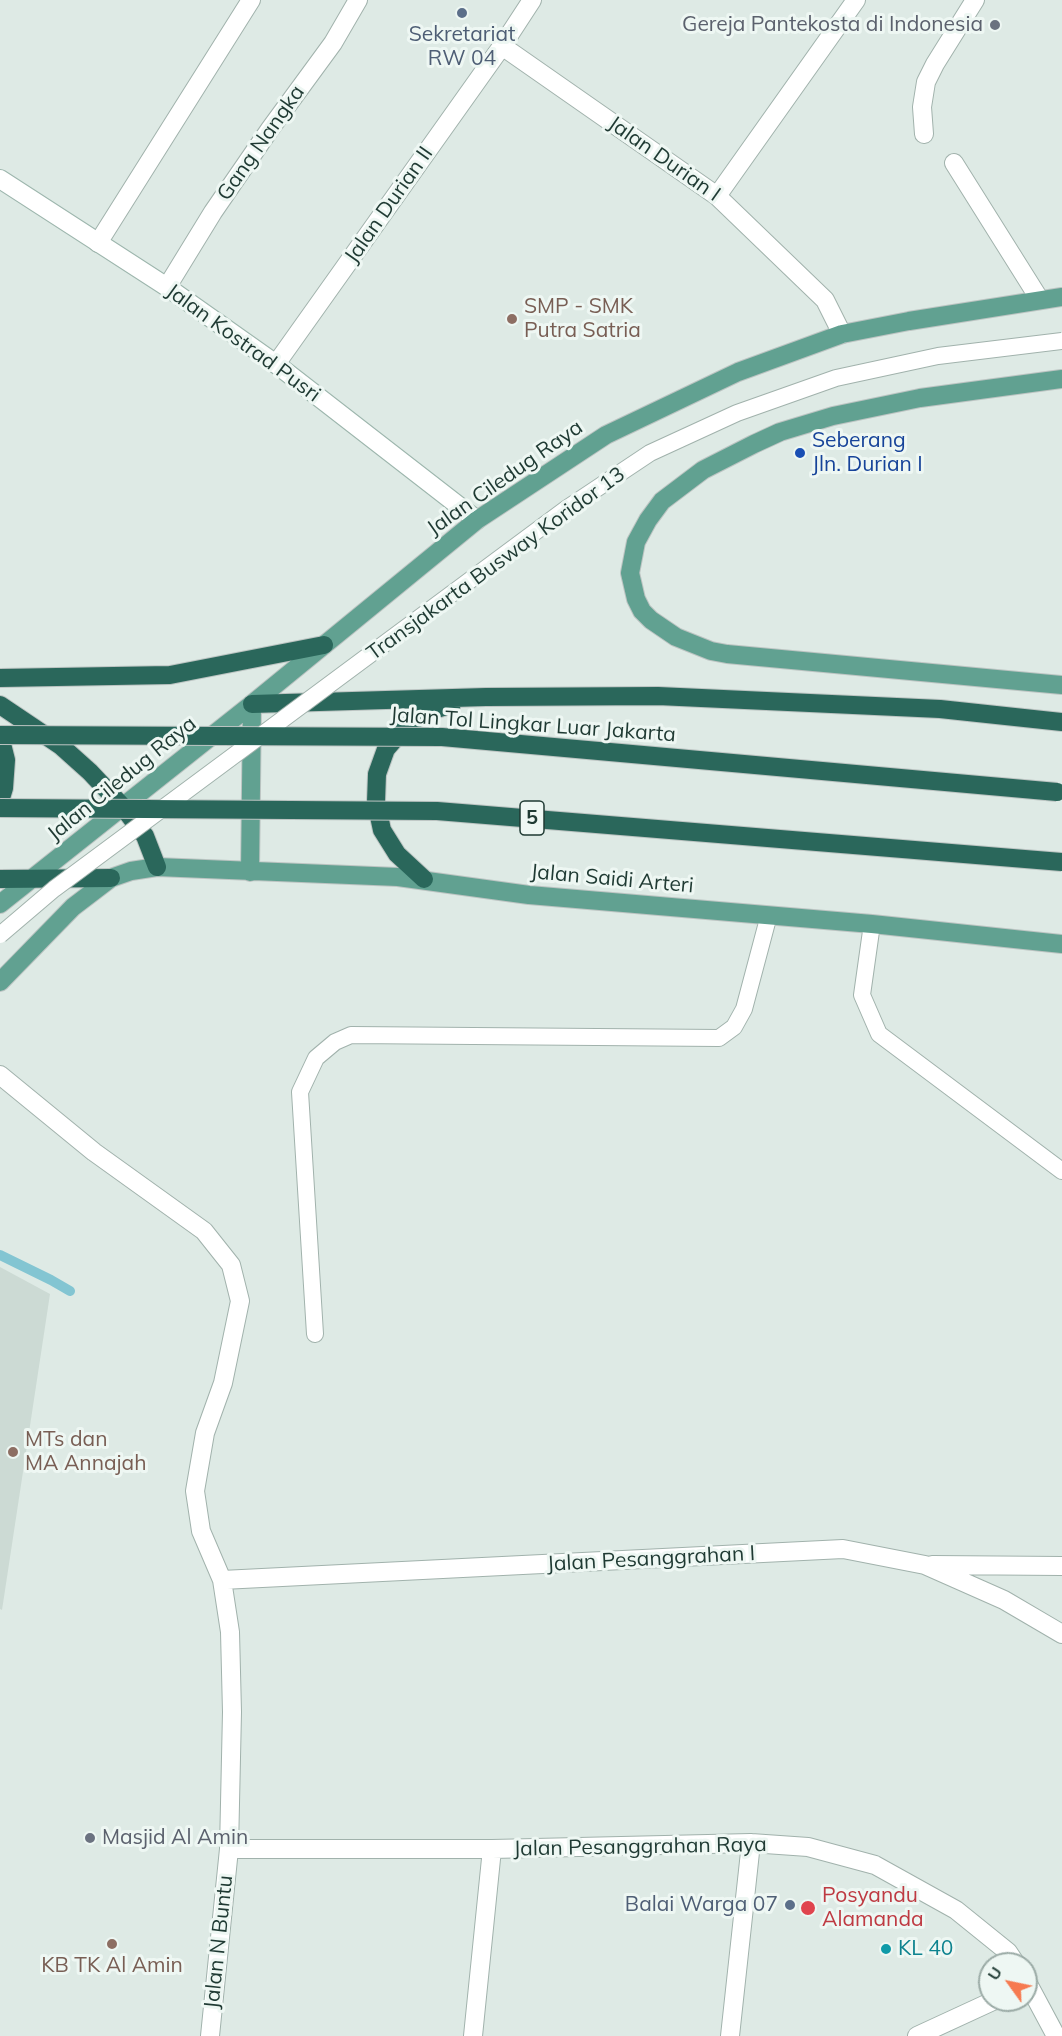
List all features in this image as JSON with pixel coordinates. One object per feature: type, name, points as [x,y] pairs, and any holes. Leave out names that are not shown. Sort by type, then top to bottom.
[{"type":"highway","points":[[0,678],[170,675],[324,645]]},
{"type":"highway","points":[[252,704],[486,697],[658,696],[939,709],[1062,722]]},
{"type":"highway","points":[[424,879],[397,854],[382,830],[375,789],[380,762],[395,736],[414,719],[438,708],[486,697]]},
{"type":"highway","points":[[0,705],[61,746],[90,772],[123,807],[145,836],[157,867]]},
{"type":"highway","points":[[0,736],[6,760],[4,788],[0,801]]},
{"type":"highway","name":"Jalan Tol Lingkar Luar Jakarta","points":[[0,736],[442,737],[1060,792]]},
{"type":"highway","name":"5","points":[[0,808],[437,811],[1062,862]]},
{"type":"highway","points":[[0,879],[111,878]]},
{"type":"main road","name":"Jalan Ciledug Raya","points":[[0,904],[252,704],[477,520],[606,435],[738,372],[842,334],[1062,297]]},
{"type":"main road","points":[[1062,379],[920,398],[833,416],[780,432],[703,470],[662,501],[636,542],[631,561],[632,586],[642,611],[657,625],[689,644],[727,654],[1062,686]]},
{"type":"main road","points":[[250,872],[252,704]]},
{"type":"main road","points":[[0,982],[73,907],[111,878],[131,871],[157,867]]},
{"type":"main road","name":"Jalan Saidi Arteri","points":[[157,867],[424,879],[529,895],[872,924],[1062,944]]},
{"type":"street","points":[[98,243],[251,0]]},
{"type":"street","name":"Gang Nangka","points":[[167,288],[213,212],[333,43],[357,0]]},
{"type":"street","points":[[502,46],[532,0]]},
{"type":"street","points":[[717,196],[856,0]]},
{"type":"street","points":[[924,134],[922,107],[926,82],[975,0]]},
{"type":"street","name":"Jalan Durian I","points":[[502,46],[717,196],[825,300],[842,334]]},
{"type":"street","name":"Jalan Durian II","points":[[276,363],[502,46]]},
{"type":"street","points":[[954,163],[1040,300]]},
{"type":"street","name":"Jalan Kostrad Pusri","points":[[0,179],[167,288],[276,363],[477,520]]},
{"type":"street","name":"Jalan N Buntu","points":[[0,1075],[94,1152],[204,1231],[231,1265],[240,1301],[223,1383],[205,1433],[195,1491],[201,1531],[222,1580],[230,1643],[232,1712],[229,1849],[210,2036]]},
{"type":"street","name":"Jalan Pesanggrahan I","points":[[222,1580],[843,1549],[925,1565],[1004,1600],[1062,1634]]},
{"type":"street","points":[[925,1565],[1062,1566]]},
{"type":"street","points":[[730,2036],[751,1843]]},
{"type":"street","name":"Jalan Pesanggrahan Raya","points":[[229,1849],[492,1850],[751,1843],[808,1847],[875,1865],[956,1910],[1008,1952]]},
{"type":"street","points":[[473,2036],[492,1850]]},
{"type":"street","points":[[1038,2003],[1056,2036]]},
{"type":"street","points":[[917,2036],[978,2008]]},
{"type":"lane","name":"Transjakarta Busway Koridor 13","points":[[0,935],[54,889],[528,537],[650,453],[737,413],[836,378],[938,356],[1062,341]]},
{"type":"lane","points":[[315,1334],[300,1092],[316,1058],[335,1042],[351,1035],[719,1038],[734,1027],[744,1009],[769,915]]},
{"type":"lane","points":[[872,924],[862,995],[879,1034],[1062,1171]]},
{"type":"shaded area","name":"MTs dan MA Annajah","points":[[0,1267],[50,1294],[2,1610],[0,1609]]},
{"type":"waterway","points":[[0,1255],[70,1291]]},
{"type":"place","name":"Sekretariat RW 04","points":[[462,13]]},
{"type":"place","name":"Gereja Pantekosta di Indonesia","points":[[995,25]]},
{"type":"place","name":"SMP - SMK Putra Satria","points":[[512,319]]},
{"type":"place","name":"Seberang Jln. Durian I","points":[[800,453]]},
{"type":"place","name":"MTs dan MA Annajah","points":[[13,1452]]},
{"type":"place","name":"Masjid Al Amin","points":[[90,1838]]},
{"type":"place","name":"Balai Warga 07","points":[[790,1905]]},
{"type":"place","name":"Posyandu Alamanda","points":[[808,1908]]},
{"type":"place","name":"KB TK Al Amin","points":[[112,1944]]},
{"type":"place","name":"KL 40","points":[[886,1949]]}]
